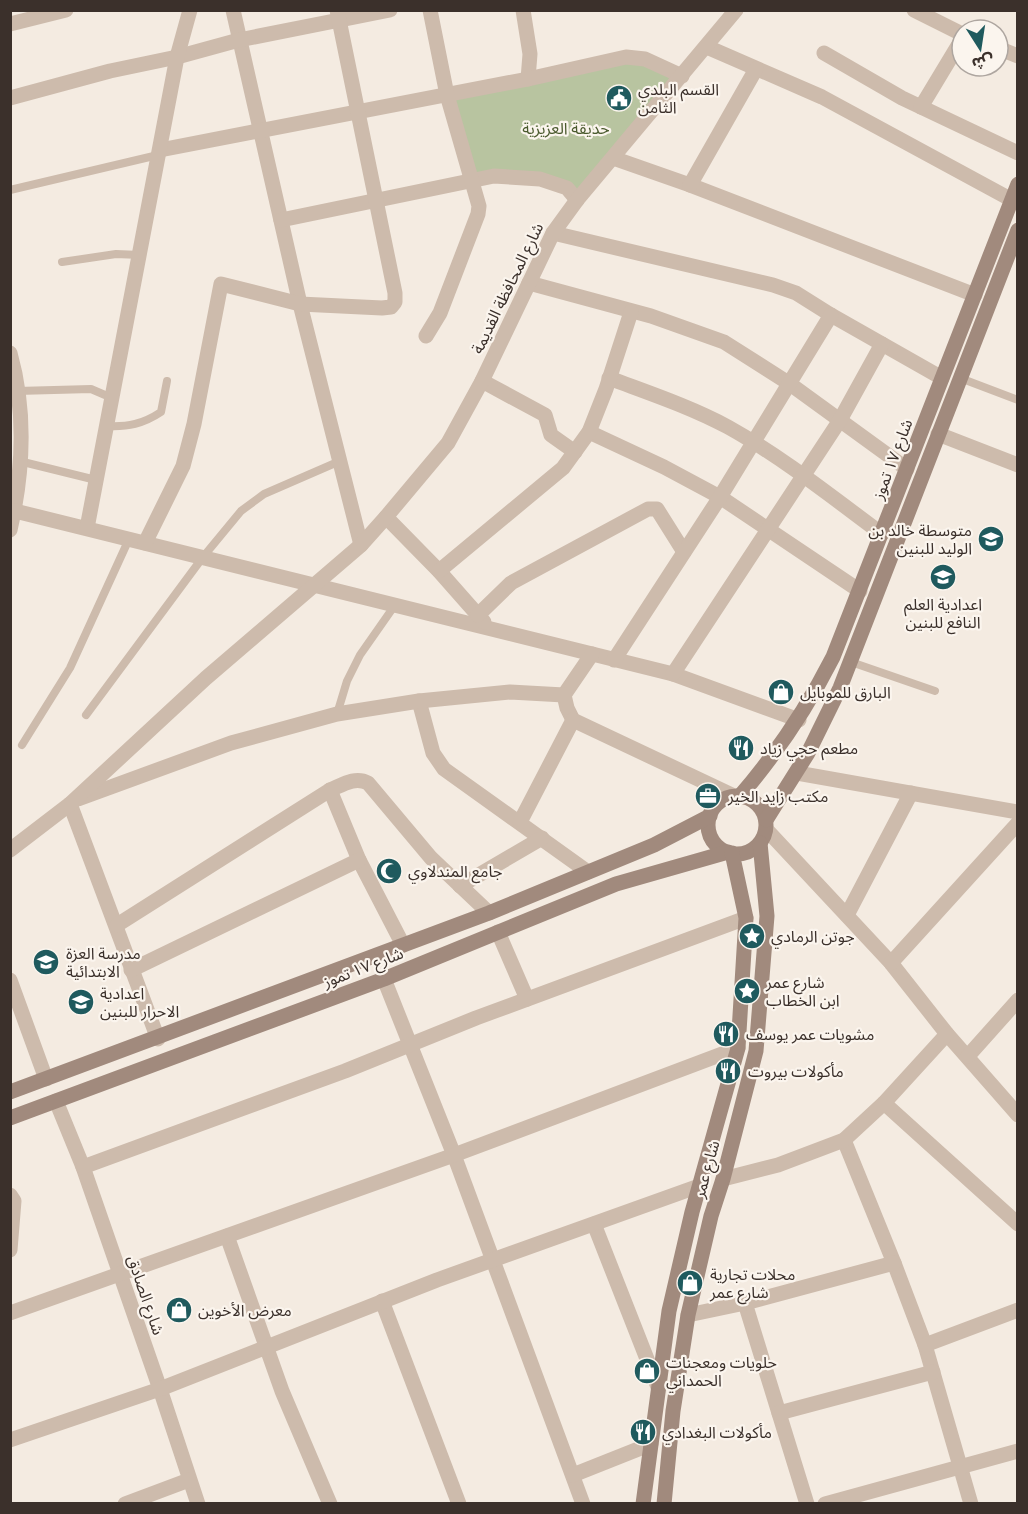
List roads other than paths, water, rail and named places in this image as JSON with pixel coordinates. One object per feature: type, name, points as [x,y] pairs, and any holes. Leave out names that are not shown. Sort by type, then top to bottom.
[{"type":"main road","name":"شارع ١٧ تموز","points":[[737,796],[762,771],[799,720],[833,657],[1017,184]]},
{"type":"main road","name":"شارع ١٧ تموز","points":[[764,830],[829,713],[851,662],[1017,230]]},
{"type":"main road","points":[[737,796],[754,801],[764,813],[764,830],[752,849],[742,853],[730,852],[714,842],[708,825],[710,816],[719,802],[737,796]]},
{"type":"main road","name":"شارع ١٧ تموز","points":[[14,1087],[46,1079],[158,1039],[489,912],[654,845],[710,816]]},
{"type":"main road","name":"شارع عمر","points":[[664,1503],[673,1412],[688,1315],[711,1216],[723,1179],[756,1051],[767,916],[764,830]]},
{"type":"main road","name":"شارع ١٧ تموز","points":[[10,1118],[384,979],[616,884],[730,852]]},
{"type":"main road","name":"شارع عمر","points":[[643,1503],[669,1311],[699,1186],[738,1048],[746,918],[730,852]]},
{"type":"street","points":[[10,24],[66,10]]},
{"type":"street","points":[[87,528],[177,57],[190,10]]},
{"type":"street","points":[[232,10],[300,304],[361,545]]},
{"type":"street","points":[[10,98],[110,71],[177,57],[338,16],[390,10]]},
{"type":"street","points":[[426,336],[440,313],[478,214],[478,198],[447,94],[430,10]]},
{"type":"street","points":[[523,10],[530,54],[528,80]]},
{"type":"street","name":"شارع المحافظة القديمة","points":[[71,803],[206,678],[361,545],[386,517],[448,443],[482,381],[553,233],[736,10]]},
{"type":"street","points":[[914,10],[950,28]]},
{"type":"street","points":[[145,543],[183,466],[194,424],[221,284],[300,304],[391,308],[395,302],[377,200],[338,16]]},
{"type":"street","points":[[707,47],[822,98],[1012,200]]},
{"type":"street","points":[[824,53],[921,107],[1017,153]]},
{"type":"street","points":[[159,152],[359,111],[528,80],[626,57],[645,59],[682,76]]},
{"type":"street","points":[[921,107],[950,59]]},
{"type":"street","points":[[690,185],[756,69]]},
{"type":"street","points":[[613,158],[690,185],[975,295]]},
{"type":"street","points":[[281,220],[494,176],[540,178],[567,188],[577,201]]},
{"type":"street","points":[[553,233],[773,285],[796,293],[942,378]]},
{"type":"street","points":[[529,283],[651,316],[724,342],[790,384],[908,468]]},
{"type":"street","points":[[439,572],[563,468],[575,452],[589,432],[631,312]]},
{"type":"street","points":[[614,660],[720,497],[831,315]]},
{"type":"street","points":[[674,674],[840,420],[882,344]]},
{"type":"street","points":[[10,530],[15,511],[22,430],[11,359]]},
{"type":"street","points":[[609,378],[718,422],[803,476],[882,534]]},
{"type":"street","points":[[482,381],[545,415],[551,435],[575,452]]},
{"type":"street","points":[[589,432],[664,467],[720,497],[860,591]]},
{"type":"street","points":[[938,434],[1017,465]]},
{"type":"street","points":[[478,615],[511,583],[648,509],[657,509],[684,552]]},
{"type":"street","points":[[15,511],[674,674],[799,720]]},
{"type":"street","points":[[386,517],[489,628]]},
{"type":"street","points":[[592,654],[564,695],[573,720],[737,796]]},
{"type":"street","points":[[10,850],[71,803],[231,743],[337,714],[419,701],[510,692],[564,695]]},
{"type":"street","points":[[419,701],[434,753],[444,769],[588,872]]},
{"type":"street","points":[[520,822],[573,720]]},
{"type":"street","points":[[796,772],[1017,812]]},
{"type":"street","points":[[117,925],[330,790],[362,779],[368,783],[431,858],[489,912]]},
{"type":"street","points":[[330,790],[359,860],[403,945]]},
{"type":"street","points":[[847,915],[911,793]]},
{"type":"street","points":[[71,803],[158,1039]]},
{"type":"street","points":[[891,963],[1017,823]]},
{"type":"street","points":[[764,830],[891,963],[947,1034],[1017,1115]]},
{"type":"street","points":[[460,886],[542,838]]},
{"type":"street","points":[[131,970],[359,860]]},
{"type":"street","points":[[83,1167],[746,918]]},
{"type":"street","points":[[498,932],[527,999]]},
{"type":"street","points":[[384,979],[454,1155],[583,1503]]},
{"type":"street","points":[[10,980],[46,1079]]},
{"type":"street","points":[[968,1056],[1017,1000]]},
{"type":"street","points":[[723,1179],[778,1165],[844,1140],[884,1103],[947,1034]]},
{"type":"street","points":[[10,1313],[454,1155],[738,1048]]},
{"type":"street","name":"شارع الصادق","points":[[56,1101],[83,1167],[198,1503]]},
{"type":"street","points":[[884,1103],[1017,1224]]},
{"type":"street","points":[[844,1140],[925,1345],[971,1503]]},
{"type":"street","points":[[10,1440],[160,1389],[382,1301],[699,1186]]},
{"type":"street","points":[[10,1195],[14,1201],[10,1250]]},
{"type":"street","points":[[594,1224],[658,1387]]},
{"type":"street","points":[[227,1236],[282,1391],[330,1503]]},
{"type":"street","points":[[688,1315],[745,1304],[894,1263]]},
{"type":"street","points":[[382,1301],[459,1503]]},
{"type":"street","points":[[745,1304],[807,1503]]},
{"type":"street","points":[[925,1345],[1017,1310]]},
{"type":"street","points":[[779,1413],[933,1372]]},
{"type":"street","points":[[573,1474],[651,1444]]},
{"type":"street","points":[[825,1503],[1017,1451]]},
{"type":"street","points":[[125,1503],[189,1480]]},
{"type":"lane","points":[[10,190],[159,152]]},
{"type":"lane","points":[[62,262],[116,254],[140,255]]},
{"type":"lane","points":[[960,378],[1017,400]]},
{"type":"lane","points":[[107,426],[129,427],[147,422],[161,412],[167,381]]},
{"type":"lane","points":[[17,391],[91,389],[112,398]]},
{"type":"lane","points":[[19,461],[97,480]]},
{"type":"lane","points":[[86,715],[203,557],[241,511],[278,487],[341,461]]},
{"type":"lane","points":[[22,745],[70,668],[129,539]]},
{"type":"lane","points":[[337,714],[347,681],[360,655],[396,604]]},
{"type":"lane","points":[[851,662],[935,691]]},
{"type":"place","name":"القسم البلدي الثامن","points":[[619,98]]},
{"type":"place","name":"متوسطة خالد بن الوليد للبنين","points":[[991,539]]},
{"type":"place","name":"اعدادية العلم النافع للبنين","points":[[943,577]]},
{"type":"place","name":"البارق للموبايل","points":[[781,692]]},
{"type":"place","name":"مطعم حجي زياد","points":[[741,748]]},
{"type":"place","name":"مكتب زايد الخير","points":[[708,796]]},
{"type":"place","name":"جامع المندلاوي","points":[[389,871]]},
{"type":"place","name":"جوتن الرمادي","points":[[752,936]]},
{"type":"place","name":"مدرسة العزة الابتدائية","points":[[46,962]]},
{"type":"place","name":"شارع عمر ابن الخطاب","points":[[747,991]]},
{"type":"place","name":"اعدادية الاحرار للبنين","points":[[81,1002]]},
{"type":"place","name":"مشويات عمر يوسف","points":[[726,1034]]},
{"type":"place","name":"مأكولات بيروت","points":[[728,1071]]},
{"type":"place","name":"محلات تجارية شارع عمر","points":[[690,1283]]},
{"type":"place","name":"معرض الأخوين","points":[[179,1310]]},
{"type":"place","name":"حلويات ومعجنات الحمداني","points":[[647,1371]]},
{"type":"place","name":"مأكولات البغدادي","points":[[643,1432]]},
{"type":"park label","name":"حديقة العزيزية","points":[[566,128]]}]
